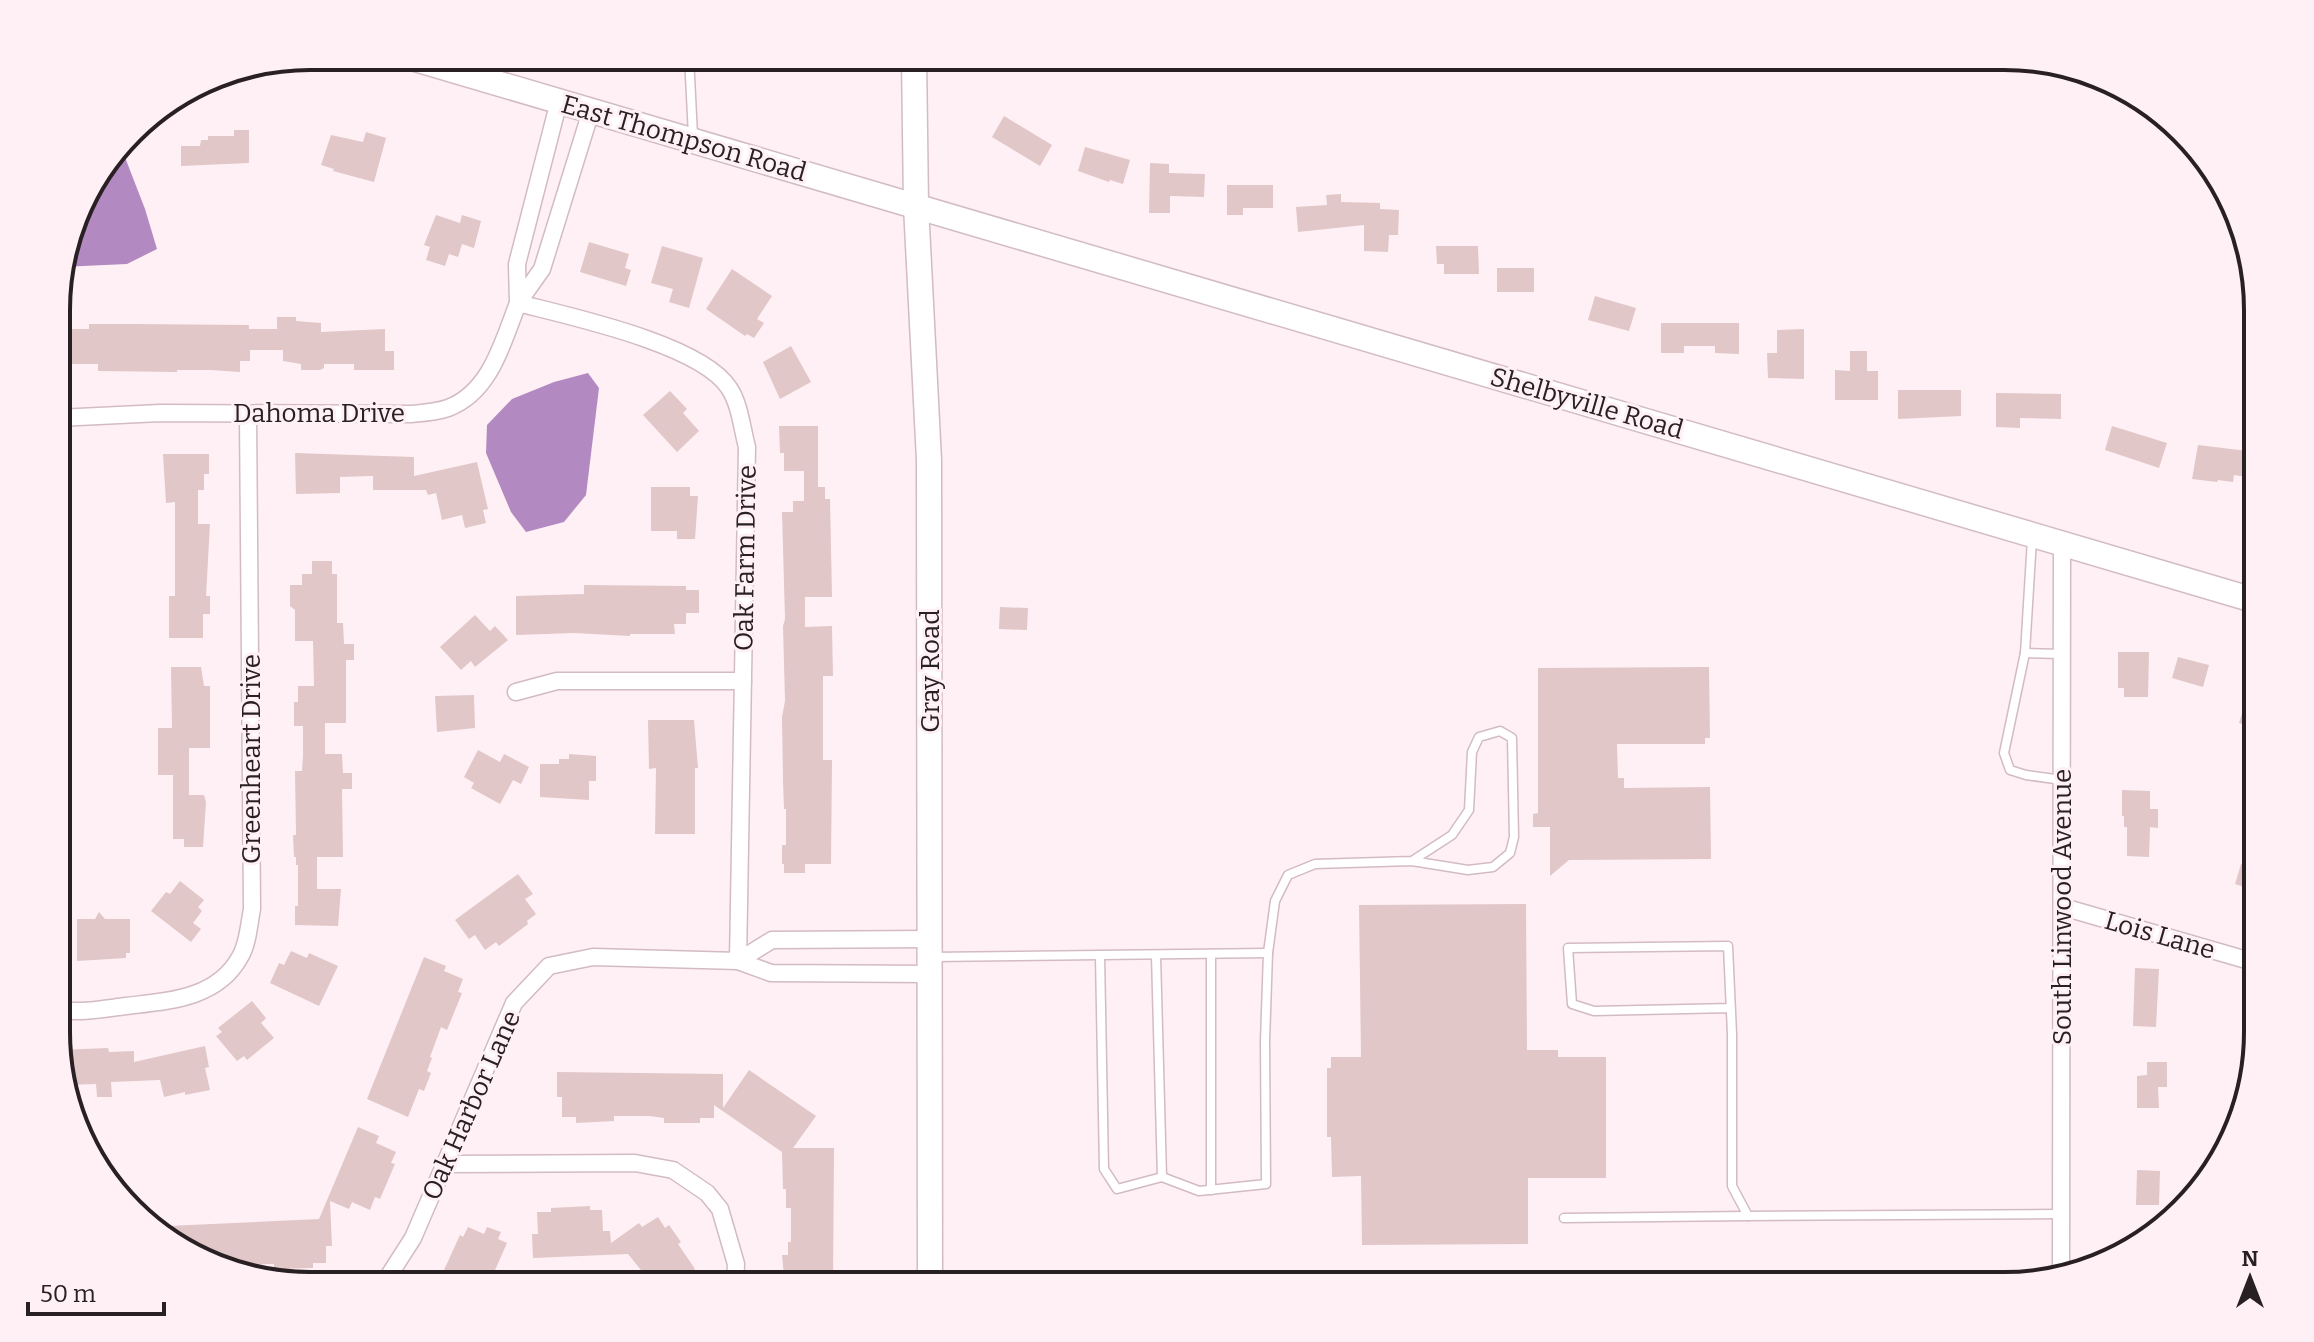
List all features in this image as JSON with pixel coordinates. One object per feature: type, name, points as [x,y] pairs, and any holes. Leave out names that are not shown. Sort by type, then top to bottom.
[{"type":"main road","name":"East Thompson Road","points":[[456,71],[916,206]]},
{"type":"main road","name":"Gray Road","points":[[914,71],[916,206],[929,460],[930,1272]]},
{"type":"main road","name":"Shelbyville Road","points":[[916,206],[2243,597]]},
{"type":"street","name":"Dahoma Drive","points":[[518,303],[517,264],[559,101]]},
{"type":"street","name":"Dahoma Drive","points":[[70,417],[160,413],[411,414],[447,409],[479,388],[495,363],[518,303],[542,269],[591,111]]},
{"type":"street","name":"Oak Farm Drive","points":[[518,303],[613,328],[682,354],[710,370],[729,387],[747,447],[738,961]]},
{"type":"street","name":"Greenheart Drive","points":[[70,1012],[177,1001],[202,992],[228,975],[242,955],[252,909],[248,414]]},
{"type":"street","name":"South Linwood Avenue","points":[[2061,1264],[2062,543]]},
{"type":"street","points":[[516,692],[557,681],[743,681]]},
{"type":"street","name":"Lois Lane","points":[[2063,907],[2243,959]]},
{"type":"street","points":[[738,961],[772,940],[930,957]]},
{"type":"street","name":"Oak Harbor Lane","points":[[391,1272],[413,1238],[514,1003],[549,966],[593,957],[738,961],[771,973],[930,957]]},
{"type":"street","points":[[444,1164],[635,1163],[673,1170],[707,1193],[720,1209],[736,1272]]},
{"type":"lane","points":[[690,71],[693,140]]},
{"type":"lane","points":[[2033,534],[2025,653],[2004,753],[2010,770],[2062,780]]},
{"type":"lane","points":[[2025,653],[2062,654]]},
{"type":"lane","points":[[1100,956],[1104,1169],[1117,1189],[1162,1177],[1199,1191],[1266,1184],[1268,953],[1275,901],[1288,875],[1315,864],[1412,861],[1468,870],[1493,867],[1510,853],[1514,837],[1512,738],[1500,731],[1479,737],[1472,752],[1469,810],[1452,835],[1412,861]]},
{"type":"lane","points":[[1731,1008],[1594,1011],[1572,1004],[1568,948],[1728,946],[1731,1008],[1732,1186],[1748,1216]]},
{"type":"lane","points":[[930,957],[1268,953]]},
{"type":"lane","points":[[1211,954],[1211,1190]]},
{"type":"lane","points":[[1156,955],[1162,1177]]},
{"type":"lane","points":[[1564,1218],[2062,1214]]},
{"type":"shaded area","points":[[125,158],[157,249],[127,264],[74,266],[88,218],[102,190]]},
{"type":"shaded area","points":[[588,373],[599,388],[586,495],[564,522],[526,532],[511,512],[486,453],[487,425],[512,399],[554,382]]},
{"type":"building","points":[[1004,116],[1052,145],[1040,166],[992,137]]},
{"type":"building","points":[[234,130],[249,130],[249,163],[181,166],[181,146],[200,146],[201,140],[208,140],[208,136],[234,136]]},
{"type":"building","points":[[366,132],[386,138],[374,182],[321,165],[331,135],[363,142]]},
{"type":"building","points":[[1085,147],[1130,160],[1123,184],[1078,171]]},
{"type":"building","points":[[1150,163],[1169,164],[1169,173],[1205,174],[1204,197],[1170,196],[1170,213],[1149,213]]},
{"type":"building","points":[[1227,185],[1273,185],[1273,208],[1243,208],[1243,215],[1227,215]]},
{"type":"building","points":[[1341,194],[1341,202],[1380,203],[1380,209],[1399,210],[1398,235],[1389,235],[1388,252],[1364,251],[1364,225],[1298,232],[1296,207],[1327,205],[1326,195]]},
{"type":"building","points":[[436,215],[460,223],[462,215],[481,221],[474,248],[462,244],[458,257],[449,254],[445,266],[426,260],[430,247],[424,245]]},
{"type":"building","points":[[589,242],[629,254],[625,268],[631,270],[626,286],[580,272]]},
{"type":"building","points":[[662,246],[703,258],[689,308],[669,302],[673,289],[651,283]]},
{"type":"building","points":[[1436,246],[1478,246],[1479,274],[1444,274],[1444,264],[1437,264]]},
{"type":"building","points":[[1497,268],[1534,268],[1534,292],[1497,292]]},
{"type":"building","points":[[732,269],[772,296],[757,319],[764,323],[754,338],[745,336],[706,309]]},
{"type":"building","points":[[1595,296],[1636,308],[1629,331],[1588,320]]},
{"type":"building","points":[[277,317],[296,317],[296,321],[321,323],[321,332],[385,329],[385,351],[394,351],[394,370],[354,370],[354,364],[324,364],[320,370],[301,370],[301,364],[283,361],[283,350],[250,350],[250,361],[240,361],[240,372],[98,371],[98,364],[70,364],[70,329],[89,329],[89,324],[249,325],[249,329],[277,329]]},
{"type":"building","points":[[1661,323],[1739,323],[1739,354],[1715,353],[1715,346],[1684,346],[1684,353],[1661,353]]},
{"type":"building","points":[[1804,329],[1804,379],[1768,378],[1767,353],[1777,353],[1777,330]]},
{"type":"building","points":[[791,346],[811,382],[780,399],[763,362]]},
{"type":"building","points":[[1850,351],[1867,351],[1867,371],[1878,371],[1878,400],[1835,400],[1835,370],[1850,371]]},
{"type":"building","points":[[1898,390],[1961,390],[1961,416],[1898,419]]},
{"type":"building","points":[[670,391],[687,409],[683,413],[699,431],[677,452],[643,415]]},
{"type":"building","points":[[1996,393],[2061,394],[2061,419],[2020,418],[2020,428],[1996,427]]},
{"type":"building","points":[[779,426],[818,426],[818,487],[825,487],[825,499],[830,499],[832,597],[805,597],[805,627],[832,626],[833,676],[823,676],[823,760],[832,760],[831,864],[805,864],[805,873],[784,873],[782,864],[782,845],[786,845],[786,809],[782,717],[785,701],[785,619],[782,512],[793,512],[793,501],[804,501],[804,471],[784,471]]},
{"type":"building","points":[[2112,426],[2167,443],[2159,468],[2105,450]]},
{"type":"building","points":[[2198,445],[2243,450],[2243,476],[2234,475],[2233,482],[2192,479]]},
{"type":"building","points":[[295,453],[414,457],[414,476],[477,462],[488,509],[483,510],[486,523],[465,528],[462,515],[442,520],[436,493],[428,495],[426,490],[373,490],[373,476],[340,477],[340,493],[296,494]]},
{"type":"building","points":[[163,454],[209,454],[209,474],[204,474],[204,490],[198,490],[198,524],[210,524],[206,596],[210,596],[210,614],[203,614],[203,638],[169,638],[169,596],[175,596],[175,502],[166,503]]},
{"type":"building","points":[[651,487],[690,487],[690,496],[698,496],[695,539],[677,539],[677,531],[651,531]]},
{"type":"building","points":[[312,561],[332,561],[332,574],[337,574],[337,623],[343,623],[344,644],[354,644],[354,660],[346,660],[346,723],[325,723],[325,754],[342,754],[343,773],[352,773],[352,789],[342,789],[343,857],[317,857],[317,889],[341,889],[338,926],[295,925],[298,865],[294,857],[293,835],[296,835],[295,771],[302,771],[303,726],[294,726],[294,702],[298,702],[298,686],[314,686],[313,641],[295,641],[295,610],[290,606],[290,585],[302,585],[302,574],[312,574]]},
{"type":"building","points":[[584,585],[686,586],[686,590],[699,590],[699,613],[686,613],[686,624],[674,624],[675,634],[516,635],[516,596],[584,594]]},
{"type":"building","points":[[1000,607],[1028,608],[1027,630],[999,629]]},
{"type":"building","points":[[475,615],[490,631],[495,626],[508,640],[475,667],[471,661],[461,670],[440,647]]},
{"type":"building","points":[[2118,652],[2149,652],[2148,697],[2124,697],[2124,688],[2118,688]]},
{"type":"building","points":[[2178,657],[2209,665],[2203,687],[2172,678]]},
{"type":"building","points":[[171,667],[201,667],[204,686],[210,686],[210,748],[189,748],[189,795],[204,795],[206,802],[203,847],[184,847],[184,839],[173,839],[173,775],[158,775],[158,728],[172,728]]},
{"type":"building","points":[[1709,667],[1710,738],[1705,738],[1705,744],[1617,744],[1618,778],[1624,778],[1624,788],[1710,787],[1711,859],[1569,860],[1550,876],[1550,827],[1533,827],[1533,814],[1538,813],[1538,668]]},
{"type":"building","points":[[474,695],[475,728],[437,732],[435,696]]},
{"type":"building","points":[[648,720],[694,720],[698,768],[695,768],[695,834],[655,834],[656,768],[649,769]]},
{"type":"building","points":[[478,750],[500,762],[504,754],[529,767],[521,784],[513,780],[500,804],[471,788],[474,783],[464,777]]},
{"type":"building","points":[[569,754],[596,756],[596,781],[589,781],[589,800],[540,797],[540,764],[559,764],[559,759],[569,759]]},
{"type":"building","points":[[2122,790],[2150,791],[2150,809],[2158,809],[2158,828],[2150,827],[2149,857],[2127,856]]},
{"type":"building","points":[[2241,864],[2243,864],[2243,887],[2235,884]]},
{"type":"building","points":[[518,874],[533,894],[525,899],[536,914],[499,946],[496,942],[485,950],[475,935],[469,939],[455,920]]},
{"type":"building","points":[[180,881],[204,900],[198,907],[202,911],[193,923],[201,929],[191,942],[151,911],[166,892],[170,894]]},
{"type":"building","points":[[1526,904],[1527,1050],[1558,1050],[1558,1057],[1606,1057],[1606,1178],[1528,1178],[1528,1244],[1362,1245],[1361,1176],[1332,1177],[1331,1137],[1327,1137],[1327,1068],[1331,1068],[1331,1057],[1361,1057],[1359,905]]},
{"type":"building","points":[[99,912],[105,919],[130,919],[130,953],[126,953],[126,958],[77,961],[77,919],[95,919]]},
{"type":"building","points":[[291,951],[307,958],[309,953],[338,966],[319,1006],[270,983],[279,963],[284,965]]},
{"type":"building","points":[[424,957],[446,966],[444,971],[463,979],[458,992],[462,993],[447,1030],[441,1027],[430,1057],[427,1071],[431,1073],[424,1091],[419,1089],[408,1117],[367,1099]]},
{"type":"building","points":[[2135,968],[2159,969],[2156,1027],[2133,1026]]},
{"type":"building","points":[[252,1001],[266,1018],[261,1023],[274,1038],[247,1060],[244,1056],[237,1061],[216,1036],[222,1032],[218,1028]]},
{"type":"building","points":[[205,1046],[209,1067],[205,1068],[210,1090],[164,1097],[160,1080],[111,1082],[112,1097],[97,1097],[96,1084],[76,1085],[71,1049],[134,1051],[134,1062]]},
{"type":"building","points":[[2147,1062],[2167,1062],[2167,1087],[2158,1087],[2159,1108],[2137,1108],[2137,1076],[2147,1075]]},
{"type":"building","points":[[749,1070],[816,1116],[793,1148],[834,1148],[833,1272],[784,1272],[782,1255],[788,1255],[788,1242],[791,1242],[791,1208],[786,1208],[782,1152],[714,1105],[714,1118],[700,1118],[700,1123],[664,1123],[664,1118],[650,1116],[614,1116],[614,1121],[576,1123],[576,1117],[562,1117],[562,1097],[557,1097],[557,1072],[723,1074],[723,1108]]},
{"type":"building","points":[[358,1127],[379,1136],[376,1143],[396,1152],[391,1163],[395,1164],[380,1199],[375,1197],[370,1210],[352,1202],[349,1209],[330,1201],[332,1246],[326,1246],[326,1263],[313,1263],[313,1268],[274,1269],[274,1264],[248,1264],[218,1254],[170,1226],[319,1219]]},
{"type":"building","points":[[2137,1170],[2160,1171],[2159,1205],[2136,1205]]},
{"type":"building","points":[[590,1206],[590,1210],[602,1210],[603,1231],[610,1231],[611,1243],[639,1223],[642,1227],[658,1217],[665,1228],[669,1225],[695,1269],[691,1272],[642,1272],[628,1254],[533,1258],[532,1234],[538,1234],[537,1212],[551,1212],[551,1208]]},
{"type":"building","points":[[468,1227],[484,1234],[487,1227],[501,1232],[498,1239],[507,1243],[494,1272],[444,1270],[460,1235],[463,1237]]}]
